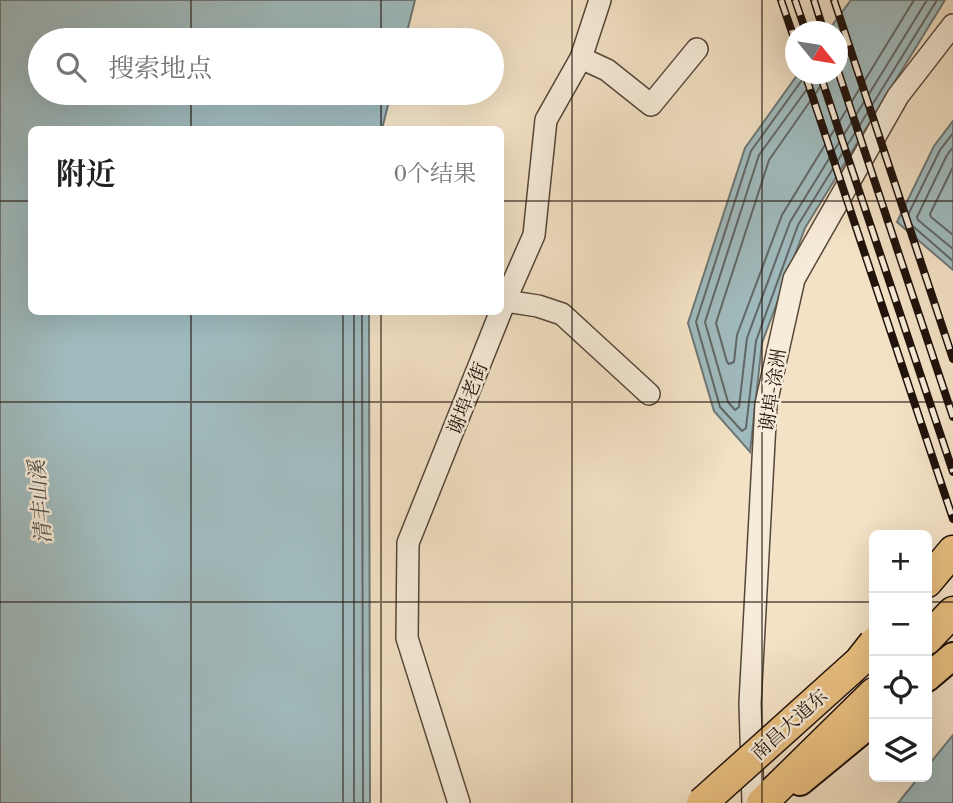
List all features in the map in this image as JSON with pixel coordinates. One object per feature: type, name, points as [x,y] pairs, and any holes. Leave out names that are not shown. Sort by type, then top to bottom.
[{"type":"highway","points":[[932,576],[953,551]]},
{"type":"highway","points":[[932,634],[953,612]]},
{"type":"highway","name":"南昌大道东","points":[[702,803],[859,662],[869,649]]},
{"type":"highway","name":"南昌大道东","points":[[762,803],[869,698]]},
{"type":"main road","points":[[932,674],[953,656]]},
{"type":"main road","points":[[775,803],[869,725]]},
{"type":"street","name":"谢埠老街","points":[[504,306],[534,235],[545,120],[581,58],[600,0]]},
{"type":"street","name":"谢埠-涂洲","points":[[752,803],[750,703],[766,404],[794,279],[898,96],[953,25]]},
{"type":"street","points":[[581,58],[607,70],[651,105],[696,49]]},
{"type":"street","points":[[506,301],[538,306],[562,314],[649,394]]},
{"type":"street","name":"谢埠老街","points":[[459,803],[407,638],[408,543],[500,315]]},
{"type":"water","name":"清丰山溪","points":[[0,0],[415,0],[408,28],[28,28],[28,105],[388,105],[383,126],[28,126],[28,315],[369,315],[370,803],[0,803]]},
{"type":"water","points":[[851,0],[945,0],[805,228],[762,343],[750,452],[714,411],[688,323],[745,148],[791,84],[848,84],[848,21],[835,21]]},
{"type":"water","points":[[953,121],[953,270],[897,222],[934,146]]},
{"type":"water","points":[[953,735],[953,803],[898,803],[915,782],[932,782],[932,761]]},
{"type":"railway","points":[[781,0],[788,21]]},
{"type":"railway","points":[[795,0],[802,21]]},
{"type":"railway","points":[[814,0],[821,21]]},
{"type":"railway","points":[[834,0],[953,359]]},
{"type":"railway","points":[[808,84],[953,519]]},
{"type":"railway","points":[[823,84],[953,472]]},
{"type":"railway","points":[[842,84],[953,417]]}]
